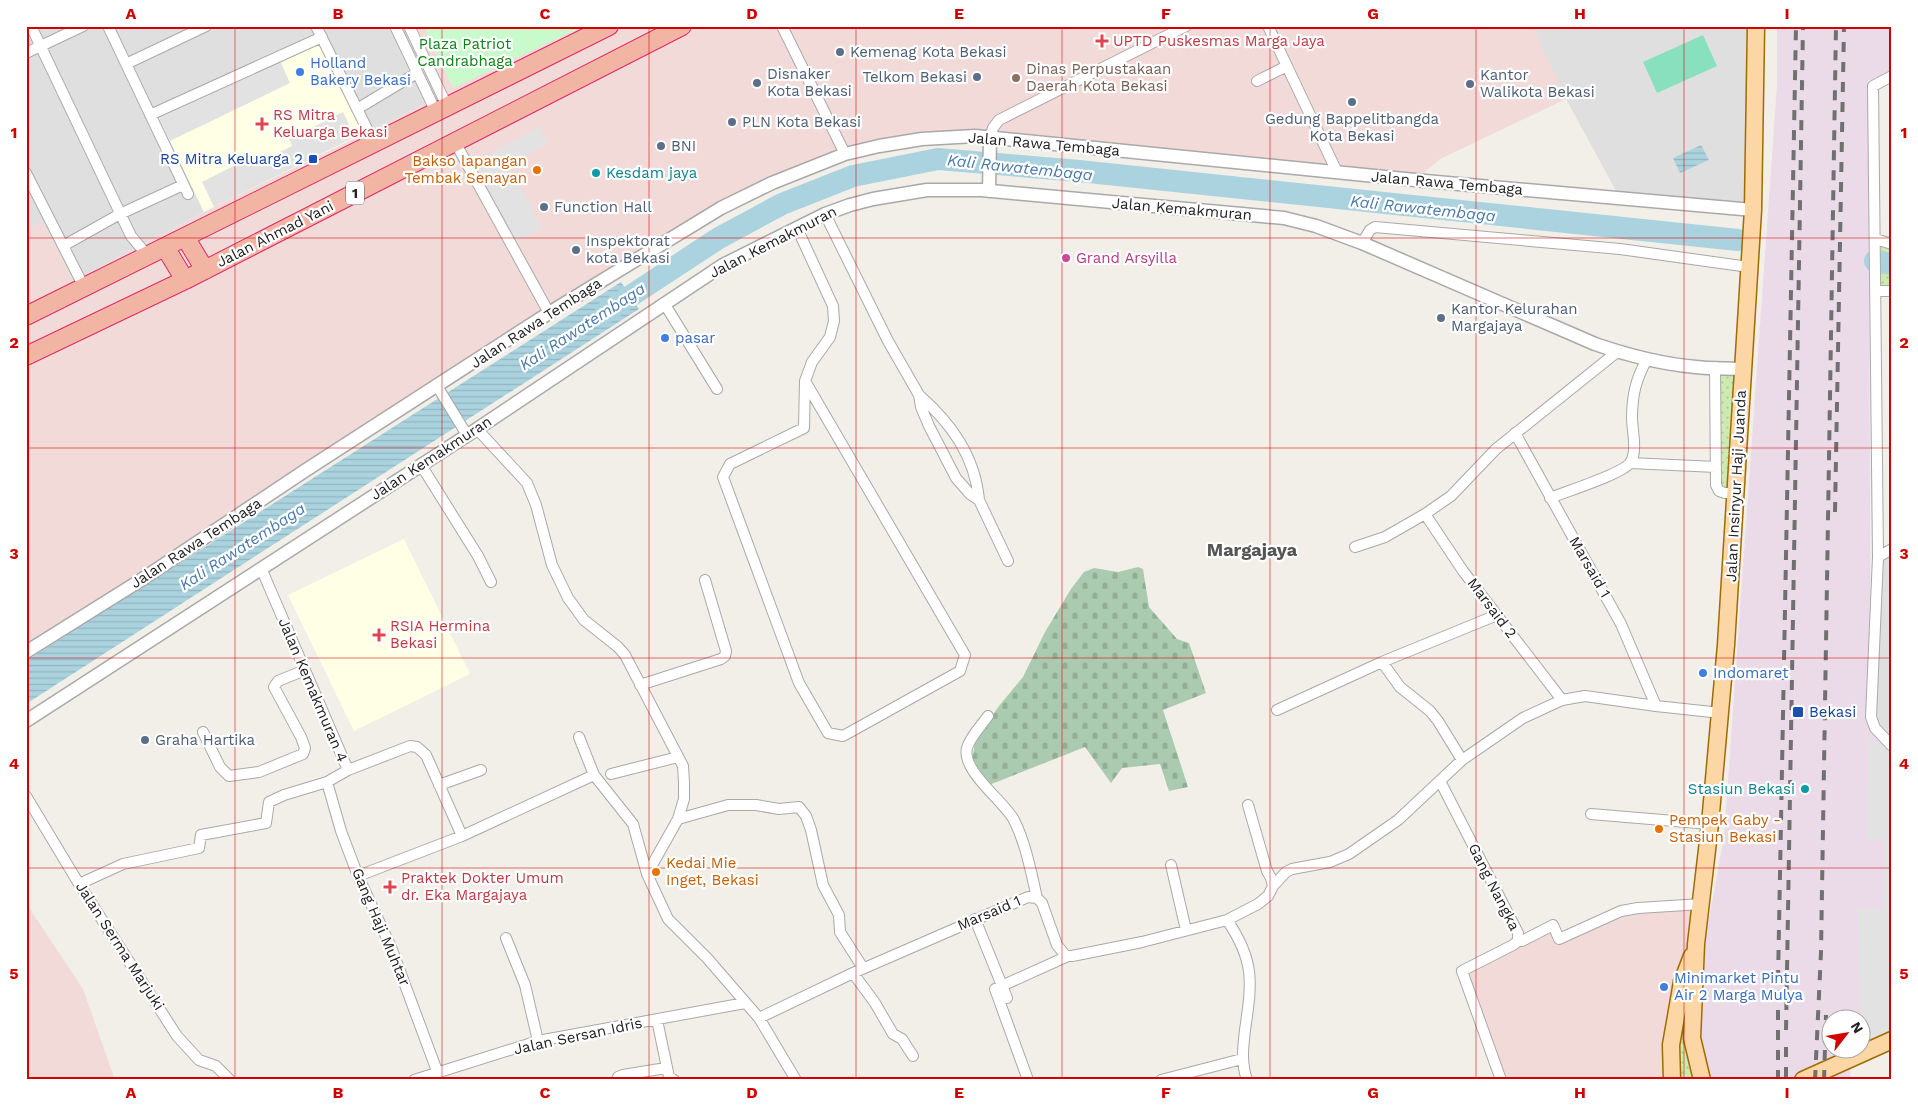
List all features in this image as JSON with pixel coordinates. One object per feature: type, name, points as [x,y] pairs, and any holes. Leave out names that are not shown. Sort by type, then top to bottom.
[{"type":"highway","name":"1","points":[[26,316],[609,26]]},
{"type":"highway","name":"Jalan Ahmad Yani","points":[[26,356],[186,280],[682,26]]},
{"type":"highway","points":[[186,236],[205,270]]},
{"type":"highway","points":[[165,247],[186,280]]},
{"type":"main road","name":"Jalan Insinyur Haji Juanda","points":[[1702,1080],[1692,1038],[1696,944],[1702,904],[1721,713],[1736,493],[1753,210],[1756,26]]},
{"type":"main road","name":"Jalan Insinyur Haji Juanda","points":[[1672,1080],[1671,1045],[1680,991],[1696,944]]},
{"type":"main road","points":[[1803,1080],[1892,1040]]},
{"type":"street","points":[[31,26],[130,236],[147,256]]},
{"type":"street","points":[[26,53],[83,26]]},
{"type":"street","points":[[63,246],[120,214],[186,189],[108,26]]},
{"type":"street","points":[[126,64],[206,26]]},
{"type":"street","points":[[316,26],[374,143]]},
{"type":"street","points":[[395,26],[417,73],[442,109]]},
{"type":"street","points":[[409,26],[442,109]]},
{"type":"street","points":[[782,26],[846,154]]},
{"type":"street","points":[[990,186],[990,140],[993,128],[999,120],[1186,26]]},
{"type":"street","points":[[1268,26],[1337,172]]},
{"type":"street","points":[[150,115],[322,37]]},
{"type":"street","points":[[1257,80],[1286,66]]},
{"type":"street","points":[[357,109],[417,73]]},
{"type":"street","points":[[1892,76],[1872,86],[1878,557],[1871,717],[1875,728],[1892,746]]},
{"type":"street","name":"Jalan Rawa Tembaga","points":[[26,652],[140,580],[306,470],[440,390],[549,313],[721,208],[772,183],[846,154],[922,139],[975,136],[990,140],[1753,210]]},
{"type":"street","points":[[455,142],[549,313]]},
{"type":"street","points":[[26,174],[84,287]]},
{"type":"street","name":"Jalan Kemakmuran","points":[[26,721],[421,466],[469,431],[722,265],[825,214],[873,199],[927,190],[990,186],[1284,218],[1316,226],[1362,243],[1594,344],[1618,352],[1646,359],[1696,367],[1742,369]]},
{"type":"street","points":[[825,214],[888,341],[919,395],[924,417],[956,478],[970,494],[979,500]]},
{"type":"street","points":[[1362,243],[1370,230],[1375,227],[1620,249],[1749,267]]},
{"type":"street","points":[[797,228],[833,306],[834,321],[830,337],[812,362],[805,382],[804,428],[730,464],[723,477],[799,683],[828,734],[843,736],[960,671],[966,654],[805,382]]},
{"type":"street","points":[[1874,242],[1892,244]]},
{"type":"street","points":[[1875,286],[1892,291]]},
{"type":"street","points":[[664,303],[717,389]]},
{"type":"street","points":[[1355,547],[1385,537],[1426,514],[1451,496],[1514,433],[1618,352]]},
{"type":"street","points":[[1550,498],[1619,471],[1630,462],[1633,456],[1632,418],[1634,392],[1637,376],[1646,359]]},
{"type":"street","points":[[1715,368],[1716,486],[1719,491],[1724,493],[1736,493]]},
{"type":"street","points":[[440,390],[469,431],[526,483],[536,505],[552,565],[568,598],[584,620],[618,647],[625,655],[683,766],[684,799],[678,819],[648,874]]},
{"type":"street","points":[[919,395],[939,412],[959,440],[973,469],[979,500],[1008,561]]},
{"type":"street","name":"Marsaid 1","points":[[1514,433],[1622,624],[1656,706]]},
{"type":"street","points":[[1630,462],[1716,467]]},
{"type":"street","points":[[421,466],[478,556],[491,582]]},
{"type":"street","name":"Marsaid 2","points":[[1426,514],[1464,570],[1562,700]]},
{"type":"street","points":[[1878,557],[1892,549]]},
{"type":"street","name":"Jalan Kemakmuran 4","points":[[261,568],[348,770],[410,746],[417,747],[426,755],[462,836]]},
{"type":"street","points":[[640,685],[721,659],[725,656],[726,652],[705,580]]},
{"type":"street","points":[[1277,710],[1382,662],[1497,615]]},
{"type":"street","points":[[1382,662],[1400,687],[1430,711],[1462,760]]},
{"type":"street","points":[[203,732],[220,767],[229,776],[259,772],[303,754],[305,748],[301,736],[274,687],[278,681],[305,670]]},
{"type":"street","points":[[1028,1080],[995,989],[1068,956],[1142,942],[1227,920],[1264,900],[1281,877],[1292,869],[1330,862],[1350,854],[1398,820],[1462,760],[1523,718],[1562,700],[1585,696],[1721,713]]},
{"type":"street","points":[[988,716],[974,735],[967,749],[968,762],[1014,821],[1030,864],[1037,898]]},
{"type":"street","points":[[579,737],[594,775],[633,824],[648,874],[668,919],[707,958],[758,1018],[796,1080]]},
{"type":"street","points":[[611,774],[678,756]]},
{"type":"street","points":[[80,884],[124,864],[199,848],[201,835],[266,823],[269,802],[327,782],[348,770]]},
{"type":"street","points":[[439,785],[481,770]]},
{"type":"street","points":[[358,876],[462,836],[594,775]]},
{"type":"street","name":"Gang Nangka","points":[[1440,781],[1519,937],[1518,941],[1513,945],[1462,971],[1501,1080]]},
{"type":"street","name":"Gang Haji Muhtar","points":[[327,782],[341,831],[358,876],[391,946],[437,1071]]},
{"type":"street","name":"Jalan Serma Marjuki","points":[[26,796],[177,1036],[199,1060],[216,1066],[230,1080]]},
{"type":"street","points":[[678,819],[728,805],[756,805],[779,809],[799,807],[806,816],[811,830],[823,885],[839,915],[840,932],[858,971],[893,1034],[902,1039],[913,1056]]},
{"type":"street","points":[[1248,805],[1273,886]]},
{"type":"street","points":[[1591,814],[1710,824]]},
{"type":"street","points":[[1171,865],[1186,930]]},
{"type":"street","name":"Marsaid 1","points":[[758,1018],[858,971],[1028,897],[1037,898],[1042,903],[1057,945],[1061,952],[1068,956]]},
{"type":"street","points":[[1518,941],[1522,941],[1553,925],[1559,939],[1621,911],[1647,907],[1702,904]]},
{"type":"street","points":[[975,919],[1007,998]]},
{"type":"street","points":[[1227,920],[1245,949],[1250,971],[1250,989],[1242,1059],[1247,1080]]},
{"type":"street","points":[[506,938],[525,985],[538,1040]]},
{"type":"street","name":"Jalan Sersan Idris","points":[[414,1080],[437,1071],[538,1040],[745,1003]]},
{"type":"street","points":[[657,1020],[666,1068],[669,1077],[674,1080]]},
{"type":"street","points":[[1161,1080],[1242,1059]]},
{"type":"street","points":[[617,1080],[623,1074],[666,1068]]},
{"type":"shaded area","points":[[26,26],[390,26],[426,103],[367,132],[158,116],[204,212],[73,281],[43,222],[26,230]]},
{"type":"shaded area","points":[[390,26],[1532,26],[1566,99],[1440,159],[1418,178],[922,139],[879,146],[772,183],[549,313],[26,653],[26,230],[43,221],[73,281],[204,212],[158,116],[367,132],[426,103]]},
{"type":"shaded area","points":[[1531,26],[1756,26],[1753,210],[1620,198],[1566,99]]},
{"type":"shaded area","points":[[1777,26],[1892,26],[1892,77],[1885,80],[1868,80],[1871,717],[1892,746],[1892,1034],[1870,1023],[1870,1008],[1820,1008],[1820,1058],[1851,1058],[1850,1080],[1702,1080],[1695,994],[1724,837],[1777,84]]},
{"type":"shaded area","name":"RS Mitra Keluarga Bekasi","points":[[320,39],[367,132],[204,212],[158,116]]},
{"type":"shaded area","points":[[279,58],[290,83],[170,141],[158,116]]},
{"type":"shaded area","points":[[343,112],[355,137],[214,207],[202,182],[247,159],[251,166],[292,146],[289,139]]},
{"type":"shaded area","points":[[539,127],[548,143],[509,165],[542,228],[516,243],[473,164]]},
{"type":"shaded area","name":"RSIA Hermina Bekasi","points":[[404,539],[470,674],[354,731],[288,595]]},
{"type":"shaded area","points":[[1892,549],[1892,746],[1875,728],[1878,557]]},
{"type":"shaded area","points":[[1868,740],[1879,741],[1892,756],[1892,1033],[1870,1043],[1870,1008],[1860,1008],[1858,908],[1883,910],[1884,840],[1867,839]]},
{"type":"shaded area","points":[[26,903],[83,989],[115,1080],[26,1080]]},
{"type":"shaded area","points":[[1702,904],[1672,1080],[1501,1080],[1462,971],[1553,925],[1559,938],[1621,911]]},
{"type":"green space","name":"Plaza Patriot Candrabhaga","points":[[423,26],[584,26],[453,88]]},
{"type":"green space","points":[[1703,35],[1717,66],[1657,93],[1643,62]]},
{"type":"green space","points":[[1875,239],[1892,245],[1892,291],[1875,291]]},
{"type":"green space","points":[[1715,367],[1742,369],[1736,493],[1719,491]]},
{"type":"green space","points":[[1138,567],[1143,569],[1149,607],[1177,639],[1189,643],[1206,693],[1163,710],[1188,787],[1169,791],[1160,764],[1122,768],[1111,783],[1085,747],[989,785],[972,763],[975,741],[999,706],[1023,677],[1045,632],[1071,589],[1084,572],[1094,568],[1118,572]]},
{"type":"green space","points":[[1682,982],[1695,994],[1702,1080],[1672,1080]]},
{"type":"water","points":[[1701,145],[1709,160],[1680,173],[1673,158]]},
{"type":"water","points":[[621,282],[639,309],[26,704],[26,661]]},
{"type":"waterway","name":"Kali Rawatembaga","points":[[606,312],[719,238],[782,204],[853,176],[938,159],[1079,171],[1738,240]]},
{"type":"waterway","name":"Kali Rawatembaga","points":[[1875,261],[1892,264]]},
{"type":"railway","points":[[1778,1080],[1778,980],[1796,26]]},
{"type":"railway","points":[[1786,1030],[1803,26]]},
{"type":"railway","points":[[1815,1080],[1821,952],[1836,26]]},
{"type":"railway","points":[[1835,512],[1844,26]]},
{"type":"railway","points":[[1786,1047],[1786,1080]]},
{"type":"railway","points":[[1824,1080],[1825,1058]]},
{"type":"place","name":"UPTD Puskesmas Marga Jaya","points":[[1102,41]]},
{"type":"place","name":"Kemenag Kota Bekasi","points":[[840,52]]},
{"type":"place","name":"Holland Bakery Bekasi","points":[[300,72]]},
{"type":"place","name":"Telkom Bekasi","points":[[977,77]]},
{"type":"place","name":"Dinas Perpustakaan Daerah Kota Bekasi","points":[[1016,78]]},
{"type":"place","name":"Disnaker Kota Bekasi","points":[[757,83]]},
{"type":"place","name":"Kantor Walikota Bekasi","points":[[1470,84]]},
{"type":"place","name":"Gedung Bappelitbangda Kota Bekasi","points":[[1352,102]]},
{"type":"place","name":"PLN Kota Bekasi","points":[[732,122]]},
{"type":"place","name":"RS Mitra Keluarga Bekasi","points":[[262,124]]},
{"type":"place","name":"BNI","points":[[661,146]]},
{"type":"place","name":"RS Mitra Keluarga 2","points":[[313,159]]},
{"type":"place","name":"Bakso lapangan Tembak Senayan","points":[[537,170]]},
{"type":"place","name":"Kesdam jaya","points":[[596,173]]},
{"type":"place","name":"Function Hall","points":[[544,207]]},
{"type":"place","name":"Inspektorat kota Bekasi","points":[[576,250]]},
{"type":"place","name":"Grand Arsyilla","points":[[1066,258]]},
{"type":"place","name":"Kantor Kelurahan Margajaya","points":[[1441,318]]},
{"type":"place","name":"pasar","points":[[665,338]]},
{"type":"place","name":"RSIA Hermina Bekasi","points":[[379,635]]},
{"type":"place","name":"Indomaret","points":[[1703,673]]},
{"type":"place","name":"Bekasi","points":[[1798,712]]},
{"type":"place","name":"Graha Hartika","points":[[145,740]]},
{"type":"place","name":"Stasiun Bekasi","points":[[1805,789]]},
{"type":"place","name":"Pempek Gaby - Stasiun Bekasi","points":[[1659,829]]},
{"type":"place","name":"Kedai Mie Inget, Bekasi","points":[[656,872]]},
{"type":"place","name":"Praktek Dokter Umum dr. Eka Margajaya","points":[[390,887]]},
{"type":"place","name":"Minimarket Pintu Air 2 Marga Mulya","points":[[1664,987]]},
{"type":"district","name":"Margajaya","points":[[1252,550]]}]
